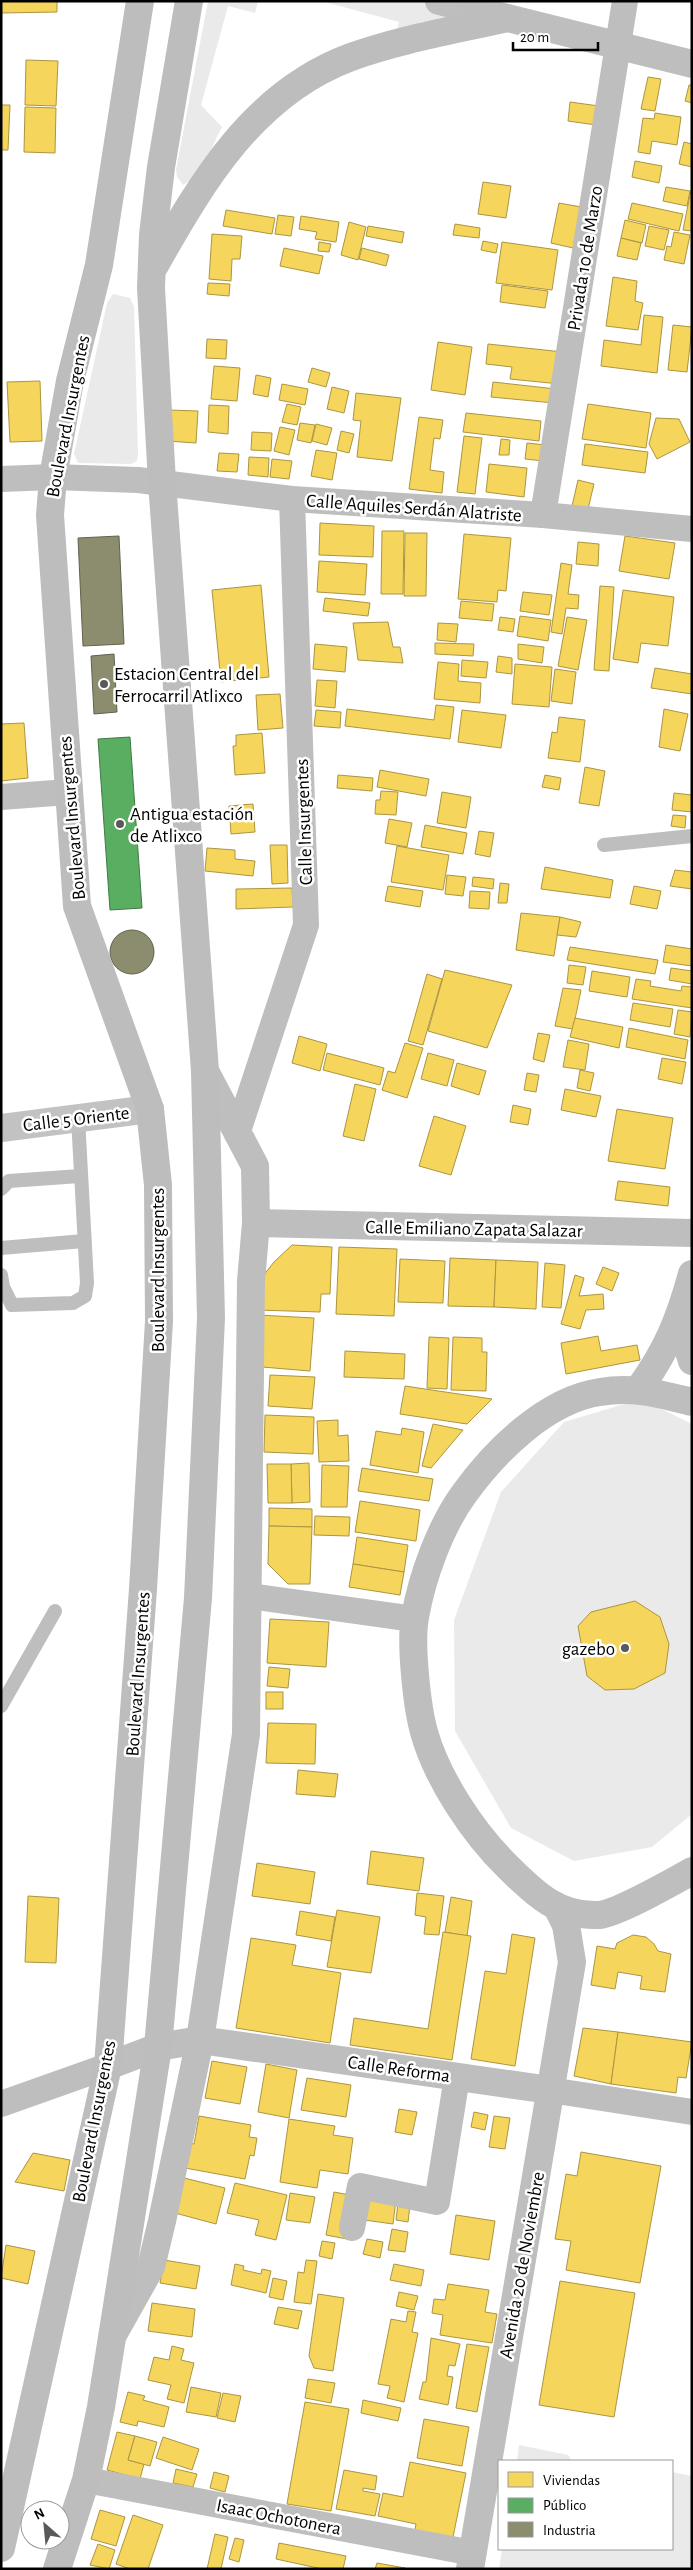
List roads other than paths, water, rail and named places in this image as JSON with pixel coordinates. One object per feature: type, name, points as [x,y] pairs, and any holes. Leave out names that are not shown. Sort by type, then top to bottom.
[{"type":"main road","name":"Boulevard Insurgentes","points":[[1,2548],[108,2066],[143,1589],[160,1321],[158,1186],[150,1109],[77,906],[50,515],[53,476],[70,381],[99,265],[140,1]]},
{"type":"main road","points":[[56,2569],[86,2480],[113,2335],[158,2047],[199,1579],[211,1318],[205,1072],[150,481],[151,271],[162,158],[189,1]]},
{"type":"main road","points":[[151,271],[189,203],[219,159],[250,124],[292,89],[329,67],[358,54],[487,10]]},
{"type":"main road","name":"Calle 5 Oriente","points":[[1,1128],[150,1109]]},
{"type":"street","points":[[438,1],[487,10],[692,64]]},
{"type":"street","name":"Privada 10 de Marzo","points":[[542,515],[625,1]]},
{"type":"street","name":"Calle Aquiles Serdán Alatriste","points":[[1,479],[53,476],[150,481],[292,499],[542,515],[692,529]]},
{"type":"street","name":"Calle Insurgentes","points":[[237,1134],[306,925],[292,499]]},
{"type":"street","points":[[1,797],[68,792]]},
{"type":"street","points":[[113,2335],[151,2267],[200,2040],[246,1734],[251,1281],[256,1222],[256,1166],[205,1072]]},
{"type":"street","name":"Calle Emiliano Zapata Salazar","points":[[256,1222],[692,1233]]},
{"type":"street","points":[[639,1389],[667,1347],[679,1319],[692,1274]]},
{"type":"street","points":[[679,1319],[692,1361]]},
{"type":"street","points":[[692,1402],[639,1389],[598,1392],[549,1410],[501,1449],[463,1494],[434,1550],[414,1619],[415,1678],[424,1733],[451,1794],[489,1849],[535,1894],[558,1909],[578,1914],[602,1915],[637,1900],[692,1871]]},
{"type":"street","points":[[249,1596],[414,1619]]},
{"type":"street","name":"Avenida 20 de Noviembre","points":[[471,2561],[572,1962],[566,1925],[558,1909]]},
{"type":"street","name":"Avenida 20 de Noviembre","points":[[572,1962],[602,1915]]},
{"type":"street","name":"Calle Reforma","points":[[108,2066],[158,2047],[200,2040],[457,2076],[692,2112]]},
{"type":"street","points":[[1,2104],[108,2066]]},
{"type":"street","points":[[352,2228],[360,2186],[437,2202],[457,2076]]},
{"type":"street","name":"Isaac Ochotonera","points":[[86,2480],[471,2561]]},
{"type":"lane","points":[[604,845],[692,836]]},
{"type":"lane","points":[[1,1275],[3,1287],[12,1305],[74,1303],[85,1296],[87,1283],[78,1118]]},
{"type":"lane","points":[[1,1188],[9,1180],[80,1176]]},
{"type":"lane","points":[[1,1248],[84,1241]]},
{"type":"lane","points":[[1,1706],[55,1611]]},
{"type":"place","name":"Estacion Central del Ferrocarril Atlixco","points":[[104,684]]},
{"type":"place","name":"Antigua estación de Atlixco","points":[[120,824]]},
{"type":"place","name":"gazebo","points":[[625,1648]]}]
